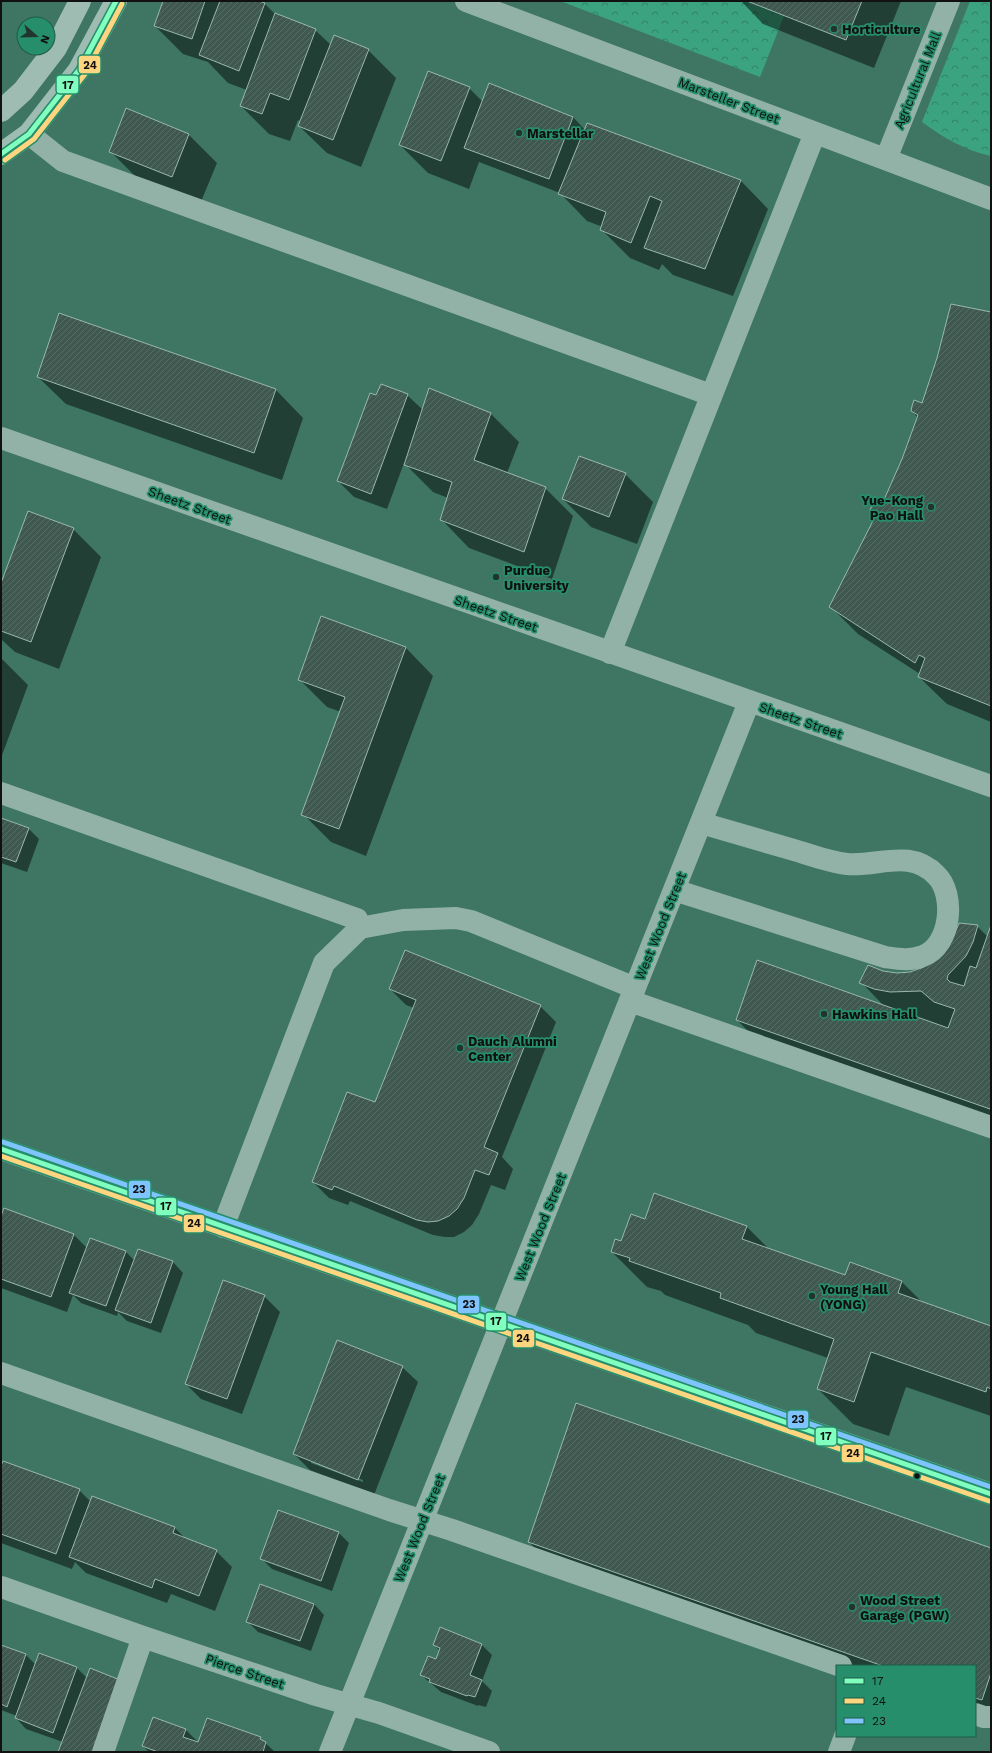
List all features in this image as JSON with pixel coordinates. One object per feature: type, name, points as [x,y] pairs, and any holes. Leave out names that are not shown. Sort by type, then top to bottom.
[{"type":"main road","points":[[1,111],[23,92],[56,48],[80,1]]},
{"type":"main road","points":[[1,154],[29,134],[78,70],[116,1]]},
{"type":"street","name":"Marsteller Street","points":[[466,1],[991,199]]},
{"type":"street","name":"Agricultural Mall","points":[[886,159],[949,1]]},
{"type":"street","points":[[610,653],[815,132]]},
{"type":"street","points":[[29,134],[63,161],[711,396]]},
{"type":"street","name":"Sheetz Street","points":[[1,438],[991,786]]},
{"type":"street","name":"West Wood Street","points":[[330,1752],[749,702]]},
{"type":"street","points":[[1,793],[357,919],[360,928]]},
{"type":"street","points":[[674,890],[885,957],[905,960],[925,956],[939,943],[948,922],[948,896],[937,875],[923,866],[904,860],[848,864],[825,859],[701,823]]},
{"type":"street","points":[[223,1227],[324,962],[360,928],[403,920],[456,918],[471,921],[632,995],[991,1127]]},
{"type":"street","points":[[1,1149],[991,1494]]},
{"type":"street","points":[[1,1373],[838,1665]]},
{"type":"street","name":"Pierce Street","points":[[1,1587],[144,1637],[490,1752]]},
{"type":"street","points":[[103,1752],[144,1637]]},
{"type":"street","points":[[976,1714],[984,1717],[991,1716]]},
{"type":"street","points":[[839,1752],[845,1737]]},
{"type":"green space","points":[[560,1],[747,1],[784,16],[760,77]]},
{"type":"green space","points":[[970,1],[991,1],[991,156],[955,143],[922,122]]},
{"type":"building","points":[[163,1],[205,1],[192,39],[154,26]]},
{"type":"building","points":[[220,1],[259,1],[265,3],[239,71],[199,55]]},
{"type":"building","name":"Horticulture","points":[[747,1],[862,1],[846,40]]},
{"type":"building","points":[[275,13],[316,29],[289,100],[270,93],[262,114],[240,106]]},
{"type":"building","points":[[334,35],[369,49],[333,140],[298,126]]},
{"type":"building","points":[[428,71],[470,87],[441,161],[399,145]]},
{"type":"building","name":"Marstellar","points":[[489,83],[573,117],[549,179],[464,148]]},
{"type":"building","points":[[126,108],[189,134],[172,177],[109,152]]},
{"type":"building","points":[[587,123],[741,180],[705,269],[644,248],[662,201],[650,196],[631,243],[600,230],[606,212],[558,194]]},
{"type":"building","name":"Yue-Kong Pao Hall","points":[[951,304],[991,312],[991,706],[918,677],[925,658],[919,655],[915,663],[829,607],[877,513],[870,510],[875,499],[883,502],[902,459],[918,415],[911,411],[912,406],[914,400],[922,403],[937,358]]},
{"type":"building","points":[[59,313],[276,389],[254,453],[37,377]]},
{"type":"building","points":[[381,384],[408,394],[371,494],[337,481],[370,393],[376,395]]},
{"type":"building","points":[[429,388],[491,413],[474,460],[546,487],[524,552],[440,520],[452,482],[404,465]]},
{"type":"building","points":[[579,456],[626,473],[609,517],[562,499]]},
{"type":"building","points":[[28,511],[74,528],[31,642],[1,631],[1,583]]},
{"type":"building","points":[[321,616],[406,647],[339,829],[301,815],[345,697],[298,680]]},
{"type":"building","points":[[1,818],[29,828],[16,862],[1,857]]},
{"type":"building","name":"Hawkins Hall","points":[[959,923],[978,925],[973,942],[966,956],[948,975],[947,979],[950,982],[964,986],[970,966],[976,968],[991,925],[990,1109],[736,1020],[757,960],[948,1028],[955,1009],[934,1002],[921,991],[890,992],[874,989],[859,983],[868,965],[883,971],[897,973],[910,972],[924,967],[953,938]]},
{"type":"building","name":"Dauch Alumni Center","points":[[405,950],[541,1005],[484,1147],[498,1153],[489,1175],[475,1170],[464,1198],[457,1209],[449,1216],[438,1221],[428,1222],[417,1220],[334,1186],[332,1190],[312,1182],[347,1092],[375,1102],[416,1000],[389,989]]},
{"type":"building","name":"Young Hall (YONG)","points":[[654,1193],[747,1226],[742,1239],[845,1275],[850,1262],[902,1281],[898,1293],[991,1326],[991,1389],[987,1387],[986,1392],[871,1352],[854,1402],[817,1389],[834,1339],[720,1298],[721,1293],[629,1261],[630,1258],[611,1252],[615,1239],[621,1241],[631,1214],[645,1219]]},
{"type":"building","points":[[4,1208],[74,1234],[51,1297],[1,1279],[1,1216]]},
{"type":"building","points":[[90,1238],[126,1251],[106,1306],[69,1293]]},
{"type":"building","points":[[138,1249],[173,1261],[151,1323],[115,1310]]},
{"type":"building","points":[[223,1280],[265,1295],[227,1399],[185,1384]]},
{"type":"building","points":[[337,1340],[403,1366],[358,1480],[293,1454]]},
{"type":"building","name":"Wood Street Garage (PGW)","points":[[576,1403],[991,1548],[991,1673],[982,1700],[976,1698],[976,1665],[880,1665],[528,1542]]},
{"type":"building","points":[[3,1461],[80,1489],[56,1554],[1,1534],[1,1466]]},
{"type":"building","points":[[92,1496],[175,1527],[173,1533],[217,1550],[199,1596],[155,1579],[152,1588],[69,1557]]},
{"type":"building","points":[[278,1510],[339,1532],[321,1581],[260,1559]]},
{"type":"building","points":[[260,1584],[314,1604],[300,1641],[246,1622]]},
{"type":"building","points":[[440,1627],[482,1644],[470,1675],[482,1680],[475,1697],[467,1696],[429,1682],[430,1679],[420,1675],[428,1656],[436,1659],[440,1648],[433,1645]]},
{"type":"building","points":[[1,1645],[26,1654],[7,1707],[1,1704]]},
{"type":"building","points":[[39,1653],[77,1667],[53,1733],[15,1718]]},
{"type":"building","points":[[90,1668],[120,1680],[93,1752],[58,1752]]},
{"type":"building","points":[[153,1717],[186,1729],[183,1737],[198,1742],[207,1718],[261,1737],[260,1739],[266,1742],[263,1752],[158,1752],[142,1746]]},
{"type":"transit line","name":"17","points":[[1,154],[29,134],[79,70],[116,1]]},
{"type":"transit line","name":"24","points":[[5,160],[34,139],[85,74],[122,4]]},
{"type":"transit line","name":"23","points":[[3,1142],[991,1487]]},
{"type":"transit line","name":"17","points":[[1,1149],[991,1494]]},
{"type":"transit line","name":"24","points":[[1,1156],[989,1501]]},
{"type":"place","name":"Horticulture","points":[[834,29]]},
{"type":"place","name":"Marstellar","points":[[519,133]]},
{"type":"place","name":"Yue-Kong Pao Hall","points":[[931,507]]},
{"type":"place","name":"Purdue University","points":[[496,577]]},
{"type":"place","name":"Hawkins Hall","points":[[824,1014]]},
{"type":"place","name":"Dauch Alumni Center","points":[[460,1048]]},
{"type":"place","name":"Young Hall (YONG)","points":[[812,1296]]},
{"type":"place","name":"Wood Street Garage (PGW)","points":[[852,1607]]}]
